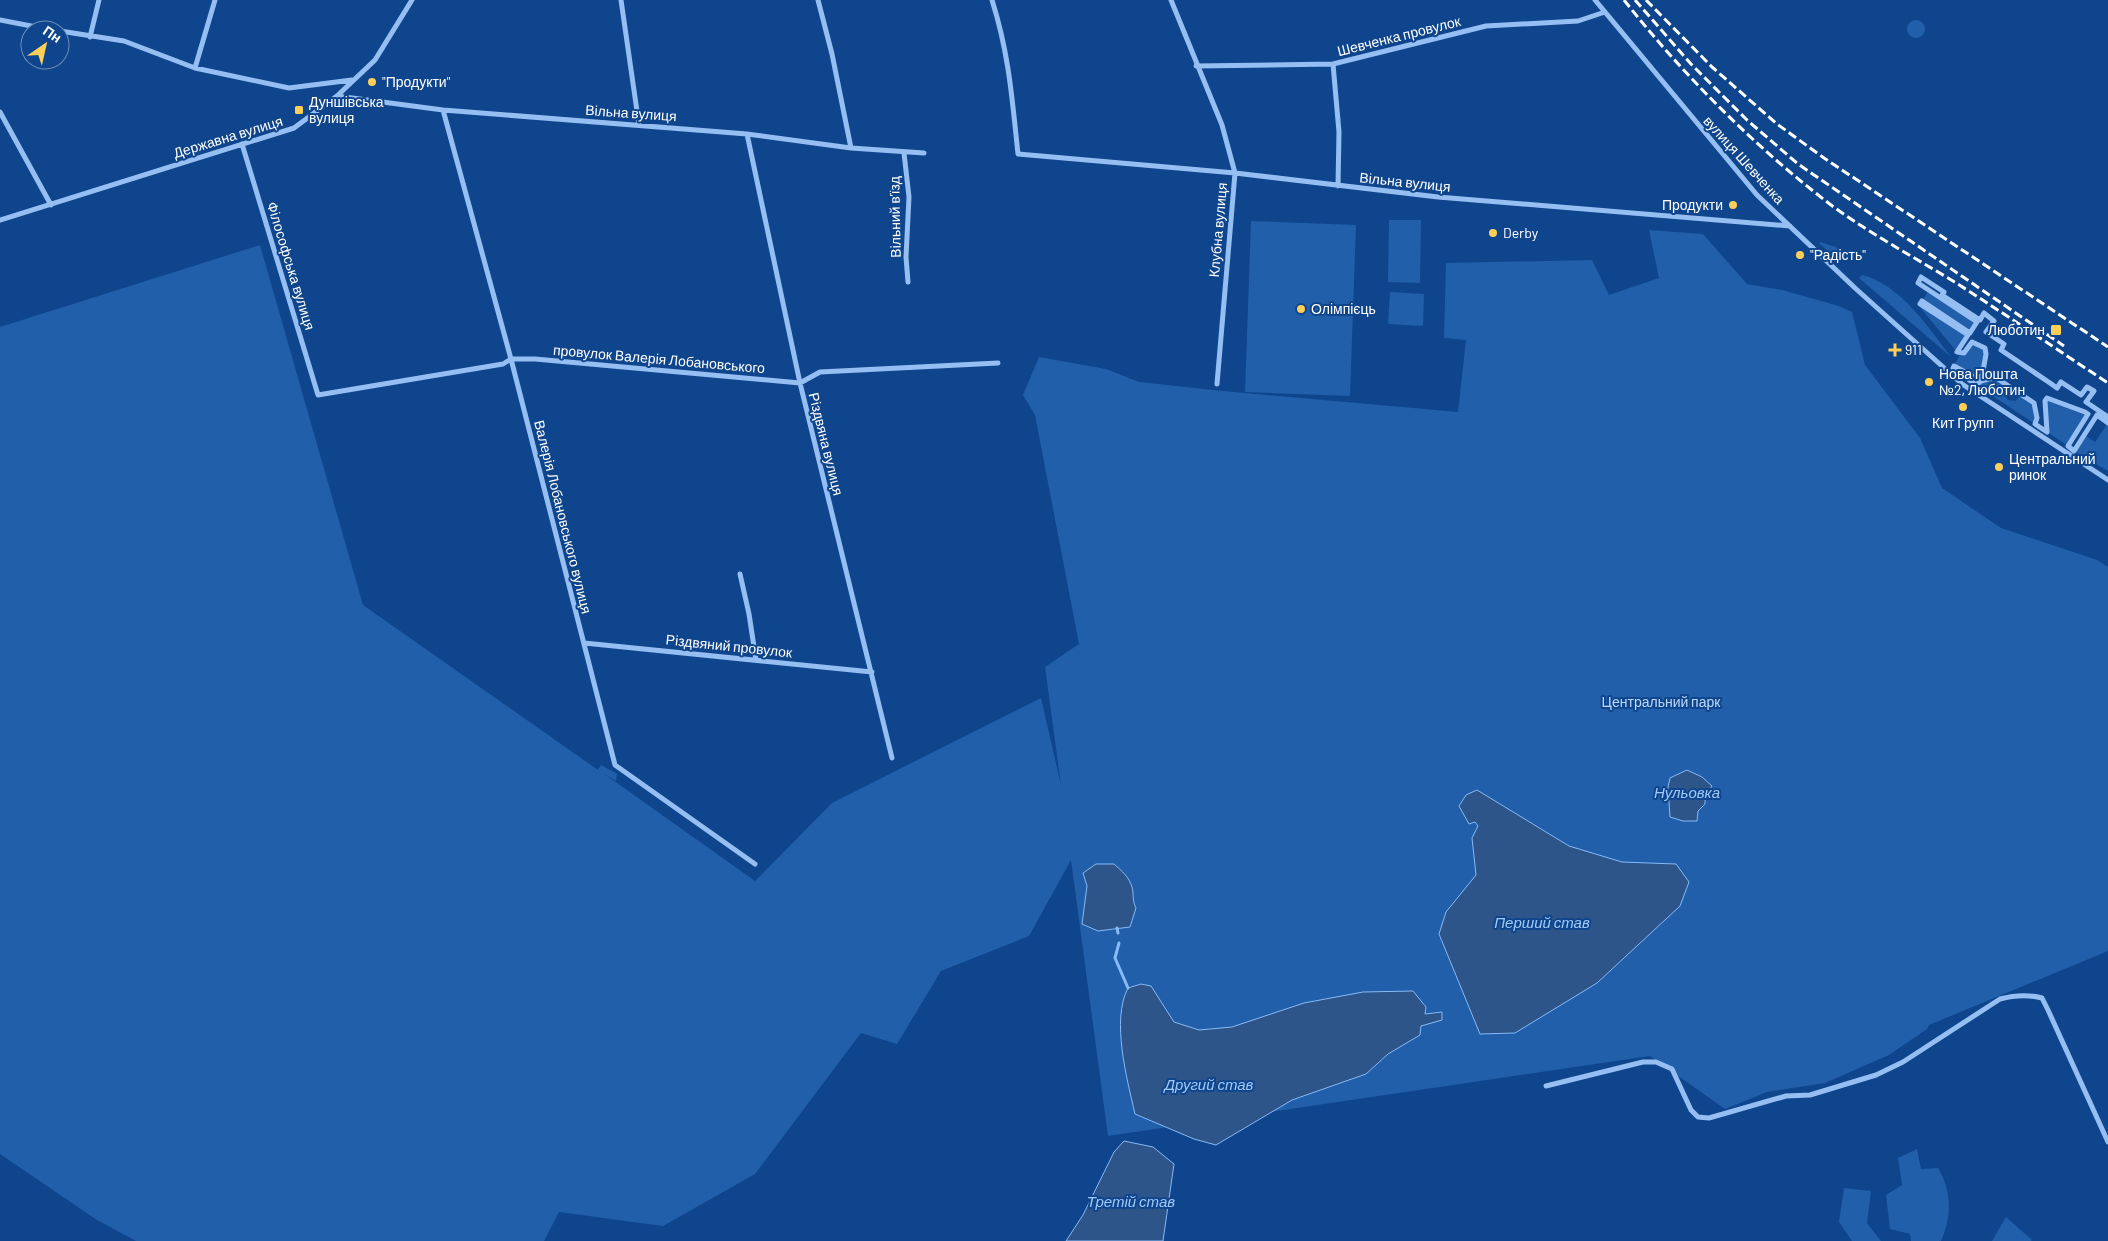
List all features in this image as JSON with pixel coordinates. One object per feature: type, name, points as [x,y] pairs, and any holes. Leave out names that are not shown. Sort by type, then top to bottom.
[{"type":"street","points":[[90,37],[99,0]]},
{"type":"street","points":[[195,68],[215,0]]},
{"type":"street","name":"Державна вулиця","points":[[0,220],[294,128],[337,96],[375,60],[412,0]]},
{"type":"street","points":[[621,0],[639,125]]},
{"type":"street","points":[[818,0],[832,54],[851,148]]},
{"type":"street","name":"Вільна вулиця","points":[[992,0],[1004,37],[1011,77],[1018,154],[1235,173],[1438,197],[1790,226]]},
{"type":"street","name":"Клубна вулиця","points":[[1171,0],[1196,66],[1222,125],[1235,173],[1217,384]]},
{"type":"street","name":"вулиця Шевченка","points":[[1595,0],[1757,195],[1922,350],[1962,384],[2108,480]]},
{"type":"street","name":"Шевченка провулок","points":[[1196,66],[1333,64],[1486,26],[1578,21],[1604,12]]},
{"type":"street","points":[[0,20],[20,24]]},
{"type":"street","points":[[70,34],[124,41],[195,68],[289,88],[352,80]]},
{"type":"street","points":[[1333,64],[1339,132],[1338,186]]},
{"type":"street","name":"Вільна вулиця","points":[[337,96],[442,110],[747,134],[851,148],[924,153]]},
{"type":"street","name":"Валерія Лобановського вулиця","points":[[442,110],[511,359],[615,765],[755,864]]},
{"type":"street","points":[[0,112],[51,205]]},
{"type":"street","name":"Різдвяна вулиця","points":[[747,134],[800,383],[892,758]]},
{"type":"street","name":"Філософська вулиця","points":[[242,144],[318,395]]},
{"type":"street","name":"Вільний в'їзд","points":[[904,153],[909,197],[906,257],[908,282]]},
{"type":"street","points":[[2108,417],[2086,402],[2094,391],[2087,387],[2081,395],[2061,382],[2058,388],[2050,383],[2001,350],[2004,344],[1986,332],[1994,320],[1984,313],[1980,320],[1942,295],[1944,292],[1921,277],[1918,283],[1977,322],[1970,333],[1922,301],[1920,304],[1968,335],[1957,352],[1964,352],[1972,342],[1985,348],[1986,354],[1982,377],[1972,376],[1954,366],[1953,368],[1976,385],[1981,381],[1995,377],[2034,403],[2037,418],[2035,424],[2047,432],[2045,401],[2047,398],[2088,414],[2068,446],[2074,451],[2097,415],[2108,423]]},
{"type":"street","name":"провулок Валерія Лобановського","points":[[318,395],[503,364],[511,359],[535,359],[800,383]]},
{"type":"street","points":[[800,383],[820,372],[998,362]]},
{"type":"street","points":[[740,574],[749,614],[756,660]]},
{"type":"street","name":"Різдвяний провулок","points":[[584,643],[872,672]]},
{"type":"street","points":[[1546,1086],[1643,1062],[1656,1062],[1672,1069],[1691,1110],[1698,1117],[1709,1118],[1786,1096],[1810,1095],[1876,1075],[1913,1055],[2000,999],[2031,995],[2042,998],[2108,1142]]},
{"type":"green space","points":[[1912,20],[1920,20],[1925,25],[1923,36],[1912,38],[1907,33],[1907,25]]},
{"type":"green space","points":[[1389,220],[1421,220],[1420,283],[1388,282]]},
{"type":"green space","name":"Олімпієць","points":[[1251,221],[1356,225],[1350,396],[1245,392]]},
{"type":"green space","name":"Центральний парк","points":[[1649,230],[1703,234],[1747,284],[1782,290],[1839,306],[1852,312],[1865,365],[1920,438],[1942,488],[2001,528],[2097,560],[2108,567],[2108,951],[1929,1025],[1927,1029],[1889,1055],[1825,1083],[1767,1092],[1725,1109],[1650,1056],[1108,1136],[1071,860],[1029,936],[941,971],[897,1044],[861,1033],[755,1174],[663,1226],[559,1212],[544,1241],[136,1241],[97,1220],[0,1154],[0,327],[260,245],[363,605],[598,770],[601,765],[617,774],[616,781],[603,773],[755,881],[832,803],[1041,698],[1061,785],[1045,667],[1079,644],[1035,415],[1023,395],[1039,357],[1106,369],[1139,382],[1458,412],[1466,340],[1444,338],[1446,263],[1592,260],[1609,295],[1659,278]]},
{"type":"green space","points":[[1820,242],[1836,247],[1845,254],[1844,260],[1839,261]]},
{"type":"green space","points":[[1862,275],[1876,280],[1901,297],[1923,321],[1951,357],[1859,278]]},
{"type":"green space","points":[[1929,290],[1977,322],[1970,333],[1922,301]]},
{"type":"green space","points":[[1390,292],[1424,294],[1423,326],[1388,324]]},
{"type":"green space","points":[[1919,306],[1968,335],[1957,352]]},
{"type":"green space","points":[[1970,344],[1985,348],[1984,373],[1979,377],[1954,366],[1960,354]]},
{"type":"green space","points":[[1995,377],[2009,386],[2004,393],[2008,400],[2016,401],[2021,394],[2034,403],[2035,424],[1976,385]]},
{"type":"green space","points":[[2047,398],[2088,414],[2068,446],[2046,431]]},
{"type":"green space","points":[[2108,423],[2108,471],[2074,451],[2083,434],[2095,442]]},
{"type":"green space","points":[[1917,1149],[1921,1169],[1938,1168],[1946,1186],[1949,1213],[1941,1241],[1911,1241],[1910,1234],[1890,1229],[1886,1195],[1902,1185],[1898,1158]]},
{"type":"green space","points":[[1844,1188],[1871,1191],[1867,1223],[1881,1241],[1852,1241],[1839,1222]]},
{"type":"green space","points":[[2006,1217],[2032,1240],[1992,1241]]},
{"type":"water","name":"Нульовка","points":[[1687,770],[1702,777],[1712,786],[1705,796],[1705,804],[1698,811],[1697,821],[1683,821],[1670,817],[1668,787],[1670,778]]},
{"type":"water","name":"Перший став","points":[[1477,790],[1569,846],[1622,862],[1676,864],[1689,882],[1680,906],[1597,983],[1515,1033],[1480,1034],[1439,934],[1446,912],[1476,875],[1472,838],[1478,826],[1475,822],[1469,824],[1459,806],[1466,795]]},
{"type":"water","points":[[1096,864],[1114,864],[1129,880],[1136,908],[1130,927],[1098,931],[1082,924],[1087,886],[1083,873]]},
{"type":"water","name":"Другий став","points":[[1141,984],[1151,986],[1174,1022],[1199,1030],[1232,1027],[1304,1003],[1363,992],[1413,991],[1426,1007],[1425,1014],[1442,1012],[1442,1020],[1421,1026],[1420,1035],[1388,1054],[1366,1074],[1292,1100],[1216,1145],[1194,1139],[1135,1114],[1122,1050],[1121,1016],[1123,1001],[1128,988]]},
{"type":"water","name":"Третій став","points":[[1124,1141],[1153,1147],[1174,1164],[1163,1241],[1066,1241],[1083,1215],[1114,1152]]},
{"type":"waterway","points":[[1117,928],[1118,933]]},
{"type":"waterway","points":[[1119,943],[1115,958],[1128,988]]},
{"type":"railway","points":[[1624,0],[1671,56],[1721,109],[1775,159],[1831,205],[1875,235],[1972,293],[2108,383]]},
{"type":"railway","points":[[1635,0],[1691,64],[1747,120],[1798,164],[2064,346]]},
{"type":"railway","points":[[1646,0],[1712,67],[1777,124],[1824,158],[2108,347]]},
{"type":"place","name":"\"Продукти\"","points":[[372,82]]},
{"type":"place","name":"Дуншівська вулиця","points":[[299,110]]},
{"type":"place","name":"Продукти","points":[[1733,205]]},
{"type":"place","name":"Derby","points":[[1493,233]]},
{"type":"place","name":"\"Радість\"","points":[[1800,255]]},
{"type":"place","name":"Олімпієць","points":[[1301,309]]},
{"type":"place","name":"Люботин","points":[[2056,330]]},
{"type":"place","name":"911","points":[[1895,350]]},
{"type":"place","name":"Нова Пошта №2, Люботин","points":[[1929,382]]},
{"type":"place","name":"Кит Групп","points":[[1963,407]]},
{"type":"place","name":"Центральний ринок","points":[[1999,467]]}]
